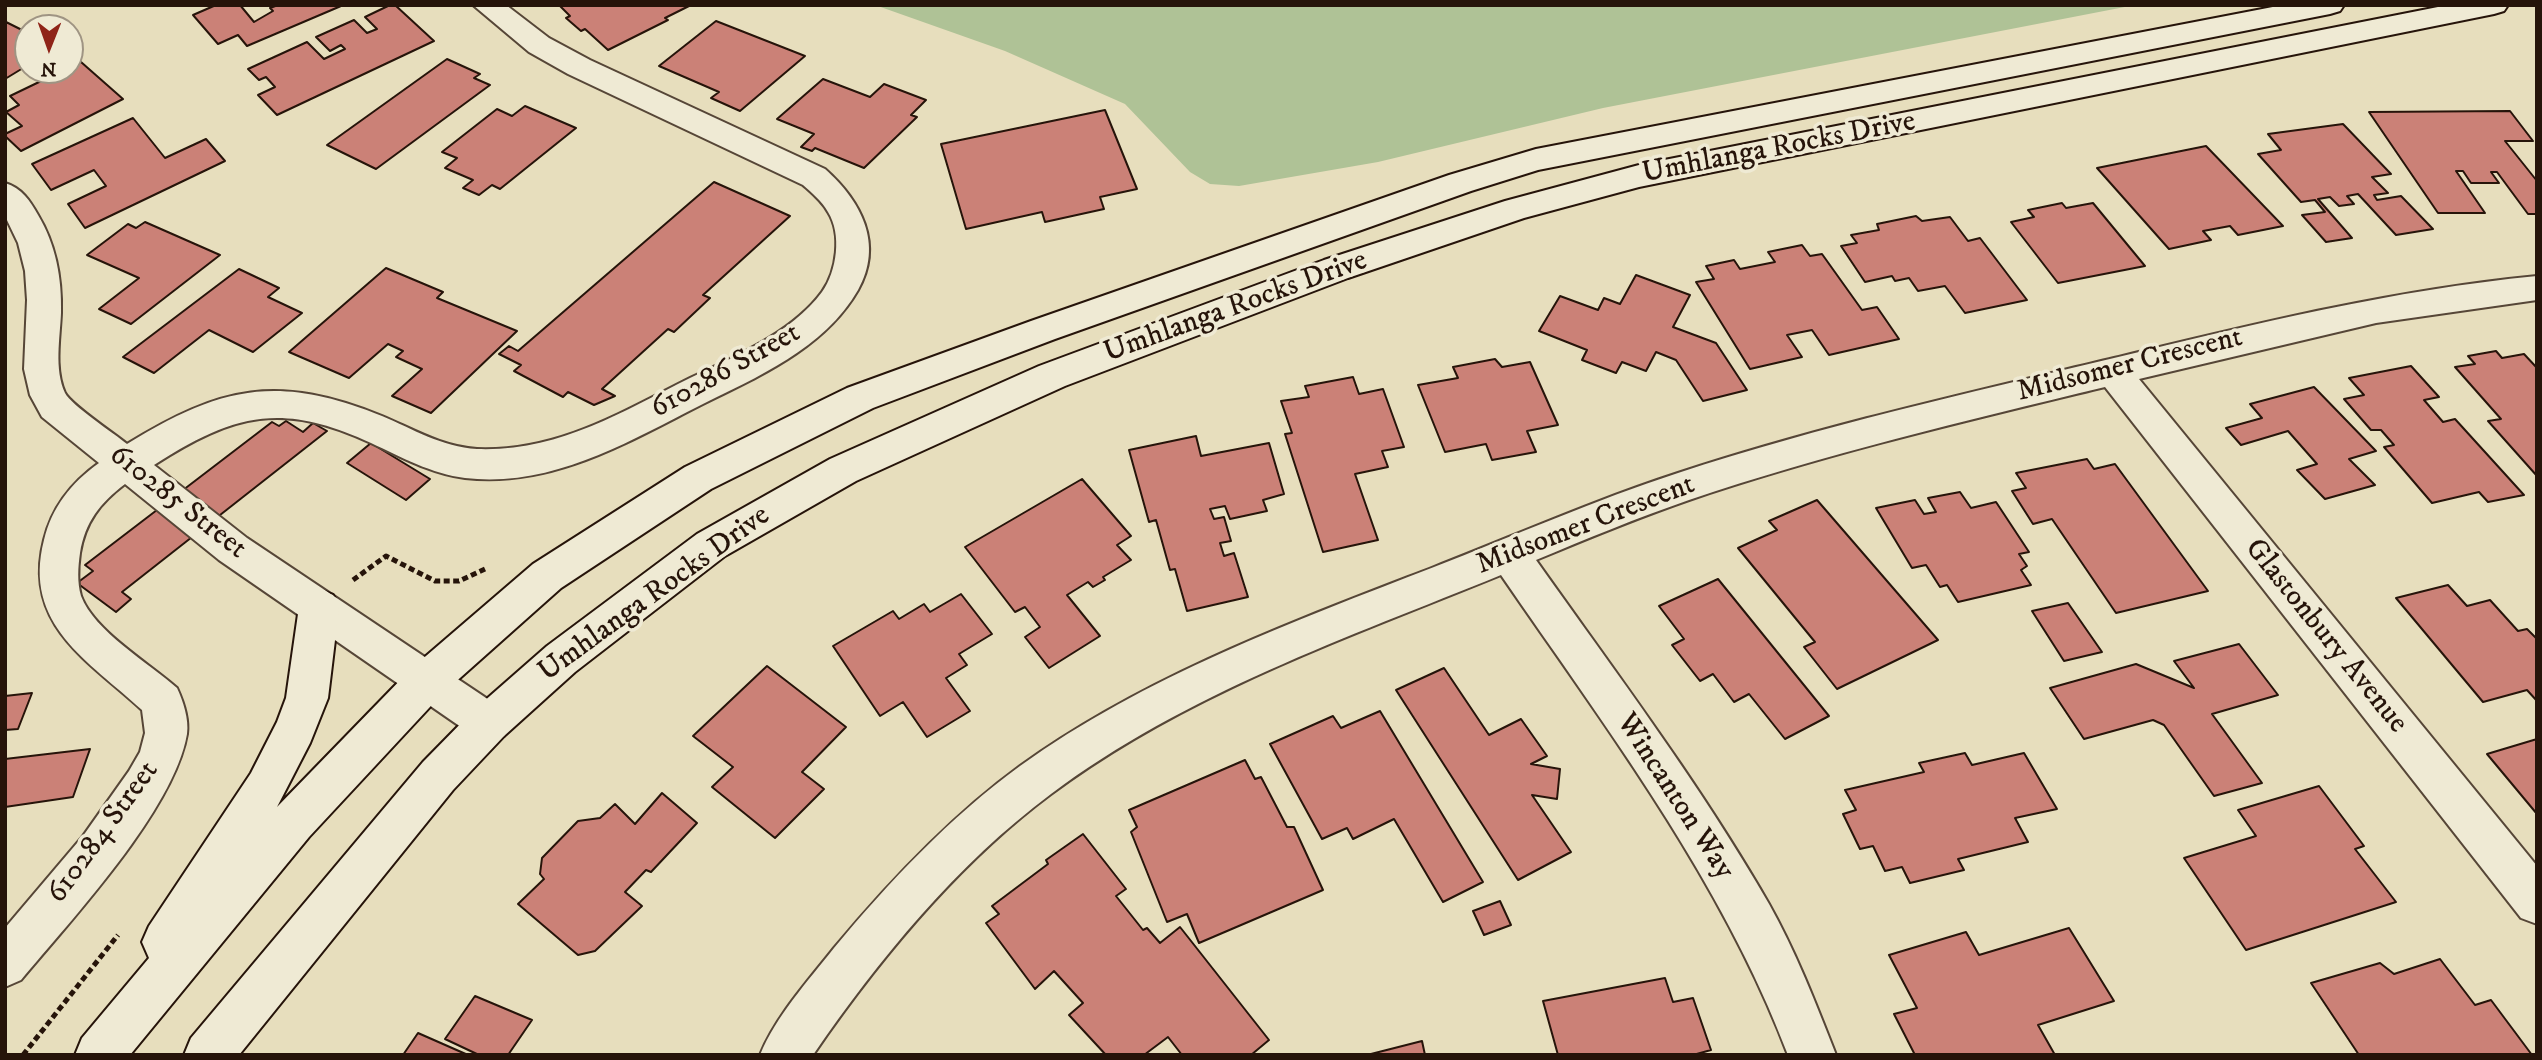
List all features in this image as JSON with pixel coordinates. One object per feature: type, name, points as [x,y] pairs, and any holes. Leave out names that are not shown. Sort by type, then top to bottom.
[{"type":"street","name":"610286 Street","points":[[126,463],[178,433],[221,414],[248,405],[279,404],[307,408],[370,426],[437,455],[464,463],[498,464],[538,459],[572,450],[614,433],[761,358],[827,311],[841,292],[854,246],[845,208],[836,195],[814,177],[549,51],[487,5]]},
{"type":"street","name":"Umhlanga Rocks Drive","points":[[99,1055],[293,822],[427,681],[547,576],[698,478],[860,398],[1043,330],[1460,183],[1536,160],[2330,5]]},
{"type":"street","name":"Umhlanga Rocks Drive","points":[[208,1055],[438,776],[489,723],[561,659],[711,545],[843,470],[1052,376],[1336,269],[1516,209],[1639,176],[2494,5]]},
{"type":"street","name":"610285 Street","points":[[5,194],[27,222],[40,256],[44,298],[42,361],[50,400],[82,430],[233,548],[489,723]]},
{"type":"street","name":"Midsomer Crescent","points":[[784,1055],[888,919],[924,881],[1029,784],[1128,719],[1195,684],[1317,629],[1590,520],[1789,454],[1924,416],[2113,372],[2280,329],[2451,298],[2537,288]]},
{"type":"street","name":"Glastonbury Avenue","points":[[2113,372],[2537,902]]},
{"type":"street","name":"610284 Street","points":[[5,964],[107,838],[142,790],[154,769],[166,734],[162,701],[75,624],[59,589],[57,574],[73,512],[97,486],[126,463]]},
{"type":"street","name":"Wincanton Way","points":[[1509,554],[1667,781],[1753,921],[1792,1003],[1812,1055]]},
{"type":"street","points":[[90,1055],[266,787],[307,698],[319,607]]},
{"type":"green space","points":[[875,5],[2135,5],[1603,108],[1378,162],[1239,186],[1210,184],[1190,172],[1125,104],[1005,51]]},
{"type":"building","points":[[216,5],[240,5],[254,22],[273,11],[270,8],[278,5],[341,6],[247,46],[238,35],[218,44],[193,15]]},
{"type":"building","points":[[395,5],[434,41],[277,115],[258,95],[275,87],[266,77],[259,80],[248,69],[307,42],[324,59],[345,49],[341,45],[330,51],[316,37],[354,20],[367,33],[377,29],[365,17]]},
{"type":"building","points":[[559,5],[691,5],[665,18],[668,20],[608,50],[585,29],[581,31],[566,18],[570,16]]},
{"type":"building","points":[[716,21],[805,56],[740,111],[711,98],[719,92],[659,66]]},
{"type":"building","points":[[6,22],[14,26],[14,74],[5,79]]},
{"type":"building","points":[[447,59],[480,74],[474,78],[490,85],[376,169],[327,145]]},
{"type":"building","points":[[84,65],[123,99],[21,151],[5,136],[22,126],[6,112],[19,105],[10,96],[35,84],[84,84]]},
{"type":"building","points":[[823,79],[870,97],[884,84],[926,100],[911,115],[917,117],[864,168],[815,148],[812,151],[801,147],[814,134],[777,119]]},
{"type":"building","points":[[525,106],[576,128],[500,189],[492,185],[479,195],[463,188],[473,180],[445,168],[457,158],[442,152],[497,109],[512,116]]},
{"type":"building","points":[[1105,110],[1137,189],[1100,197],[1104,209],[1045,222],[1042,212],[966,229],[941,144]]},
{"type":"building","points":[[2510,111],[2533,141],[2505,141],[2537,181],[2537,214],[2528,214],[2497,172],[2491,172],[2499,183],[2471,183],[2463,171],[2456,171],[2485,213],[2438,213],[2369,112]]},
{"type":"building","points":[[133,118],[165,158],[206,139],[225,161],[85,228],[68,204],[106,186],[94,170],[51,190],[32,164]]},
{"type":"building","points":[[2343,124],[2391,174],[2372,177],[2388,193],[2374,195],[2377,200],[2401,196],[2433,229],[2396,235],[2358,194],[2347,196],[2354,204],[2339,206],[2330,197],[2318,199],[2352,238],[2326,242],[2302,215],[2325,212],[2315,200],[2301,202],[2258,154],[2281,150],[2268,134]]},
{"type":"building","points":[[2206,146],[2283,226],[2238,235],[2230,226],[2203,231],[2211,240],[2169,249],[2097,168]]},
{"type":"building","points":[[714,182],[790,216],[703,295],[710,298],[674,332],[668,329],[602,389],[615,396],[594,405],[568,392],[563,397],[514,371],[521,365],[499,354],[509,346],[518,351]]},
{"type":"building","points":[[2062,203],[2066,208],[2093,203],[2145,266],[2058,283],[2011,222],[2034,217],[2028,210]]},
{"type":"building","points":[[1916,216],[1922,221],[1950,217],[1968,241],[1980,238],[2027,300],[1965,313],[1945,286],[1918,291],[1909,278],[1895,281],[1892,276],[1865,282],[1841,246],[1857,243],[1851,235],[1879,230],[1877,224]]},
{"type":"building","points":[[145,222],[220,255],[131,324],[99,309],[139,278],[87,255],[128,224],[136,228]]},
{"type":"building","points":[[1802,245],[1810,256],[1822,254],[1862,310],[1877,307],[1899,339],[1829,355],[1812,330],[1787,335],[1802,357],[1750,369],[1696,282],[1714,279],[1706,266],[1734,260],[1740,269],[1775,262],[1768,252]]},
{"type":"building","points":[[386,268],[443,292],[437,298],[517,331],[431,413],[392,396],[422,369],[396,357],[403,351],[388,344],[349,378],[289,352]]},
{"type":"building","points":[[239,269],[279,288],[268,297],[302,313],[253,352],[209,330],[154,373],[123,357]]},
{"type":"building","points":[[1636,275],[1690,295],[1673,327],[1716,343],[1747,390],[1703,401],[1676,360],[1656,352],[1646,371],[1622,362],[1616,373],[1582,360],[1587,350],[1539,331],[1560,296],[1598,310],[1604,298],[1620,304]]},
{"type":"building","points":[[2496,351],[2502,358],[2524,354],[2537,368],[2537,476],[2488,421],[2501,419],[2455,367],[2475,364],[2468,356]]},
{"type":"building","points":[[1495,359],[1502,367],[1530,362],[1558,425],[1527,431],[1536,452],[1492,460],[1486,444],[1445,452],[1418,385],[1458,378],[1453,367]]},
{"type":"building","points":[[2411,366],[2439,397],[2424,400],[2443,422],[2455,419],[2524,495],[2488,502],[2479,492],[2432,503],[2384,447],[2394,445],[2381,430],[2371,430],[2344,399],[2364,395],[2349,378]]},
{"type":"building","points":[[1353,377],[1359,394],[1383,389],[1404,447],[1382,451],[1388,467],[1355,474],[1378,540],[1323,552],[1285,434],[1292,433],[1281,401],[1309,397],[1305,386]]},
{"type":"building","points":[[2314,387],[2376,451],[2349,459],[2375,485],[2325,499],[2297,470],[2317,464],[2288,431],[2241,445],[2226,428],[2262,418],[2250,404]]},
{"type":"building","points":[[286,421],[303,432],[313,423],[327,431],[122,592],[131,599],[116,612],[77,583],[93,571],[85,565],[272,422],[279,426]]},
{"type":"building","points":[[1196,436],[1201,456],[1269,443],[1284,494],[1263,500],[1267,511],[1230,519],[1225,506],[1210,509],[1214,519],[1224,517],[1231,541],[1220,543],[1224,556],[1234,553],[1248,597],[1187,611],[1175,569],[1170,570],[1156,520],[1149,522],[1129,450]]},
{"type":"building","points":[[371,443],[430,479],[406,500],[347,463]]},
{"type":"building","points":[[2087,459],[2094,469],[2115,464],[2208,591],[2116,613],[2052,519],[2033,524],[2012,491],[2026,488],[2016,473]]},
{"type":"building","points":[[1082,479],[1131,536],[1117,545],[1131,560],[1103,577],[1105,580],[1093,587],[1088,582],[1067,595],[1100,636],[1049,668],[1025,637],[1040,627],[1025,607],[1015,612],[965,547]]},
{"type":"building","points":[[1960,492],[1971,508],[1996,502],[2029,552],[2019,554],[2027,566],[2021,570],[2031,585],[1958,602],[1947,585],[1940,587],[1926,565],[1912,568],[1876,508],[1915,500],[1924,514],[1936,512],[1928,498]]},
{"type":"building","points":[[1817,500],[1938,640],[1837,689],[1804,647],[1815,642],[1738,548],[1777,530],[1769,521]]},
{"type":"building","points":[[1718,579],[1829,716],[1785,739],[1749,694],[1734,702],[1713,674],[1700,681],[1672,645],[1684,639],[1659,606]]},
{"type":"building","points":[[2448,585],[2467,606],[2490,600],[2518,631],[2527,629],[2537,639],[2537,701],[2527,690],[2483,702],[2396,598]]},
{"type":"building","points":[[961,594],[992,634],[959,654],[967,665],[946,678],[970,711],[927,737],[903,702],[880,716],[833,646],[893,611],[899,619],[924,604],[930,612]]},
{"type":"building","points":[[2068,603],[2102,652],[2064,661],[2032,611]]},
{"type":"building","points":[[2239,644],[2278,695],[2212,714],[2262,783],[2214,796],[2164,725],[2153,720],[2084,739],[2050,688],[2136,664],[2194,688],[2174,661]]},
{"type":"building","points":[[767,666],[846,727],[802,772],[824,789],[775,838],[712,787],[733,767],[693,736]]},
{"type":"building","points":[[1444,668],[1489,735],[1521,719],[1547,756],[1531,764],[1560,769],[1557,799],[1532,795],[1571,852],[1518,880],[1396,690]]},
{"type":"building","points":[[32,693],[18,729],[5,730],[5,696]]},
{"type":"building","points":[[1380,711],[1483,882],[1443,902],[1394,819],[1353,839],[1347,828],[1322,839],[1270,744],[1333,716],[1341,728]]},
{"type":"building","points":[[2537,739],[2537,814],[2487,754]]},
{"type":"building","points":[[90,749],[73,797],[5,807],[5,759]]},
{"type":"building","points":[[1965,753],[1972,765],[2024,753],[2057,809],[2015,818],[2028,842],[1958,859],[1964,870],[1910,883],[1902,867],[1885,871],[1873,846],[1860,849],[1843,814],[1856,810],[1845,790],[1924,772],[1919,763]]},
{"type":"building","points":[[1245,760],[1255,779],[1261,777],[1287,827],[1294,827],[1323,890],[1199,943],[1187,914],[1167,922],[1131,832],[1137,827],[1129,810]]},
{"type":"building","points":[[2319,786],[2364,846],[2355,849],[2396,902],[2246,950],[2184,858],[2256,836],[2238,810]]},
{"type":"building","points":[[662,793],[697,823],[651,872],[646,870],[625,892],[642,906],[595,951],[578,955],[518,904],[544,879],[540,874],[542,858],[578,821],[600,818],[615,804],[635,824]]},
{"type":"building","points":[[1083,834],[1126,889],[1116,896],[1143,930],[1147,928],[1160,943],[1180,927],[1269,1040],[1251,1055],[1182,1055],[1168,1037],[1144,1055],[1106,1055],[1069,1015],[1083,1003],[1054,971],[1035,989],[986,923],[999,914],[992,906],[1048,864],[1046,860]]},
{"type":"building","points":[[1500,901],[1511,925],[1484,935],[1473,911]]},
{"type":"building","points":[[2069,928],[2114,1001],[2038,1025],[2055,1055],[1915,1055],[1894,1014],[1917,1008],[1889,955],[1966,932],[1979,955]]},
{"type":"building","points":[[2440,959],[2475,1005],[2491,1000],[2532,1055],[2359,1055],[2311,983],[2380,963],[2394,974]]},
{"type":"building","points":[[1665,978],[1673,1002],[1693,998],[1711,1050],[1693,1055],[1558,1055],[1543,1001]]},
{"type":"building","points":[[475,996],[532,1020],[508,1055],[479,1055],[445,1039]]},
{"type":"building","points":[[418,1033],[468,1055],[403,1055]]},
{"type":"building","points":[[1422,1041],[1425,1055],[1367,1055]]}]
